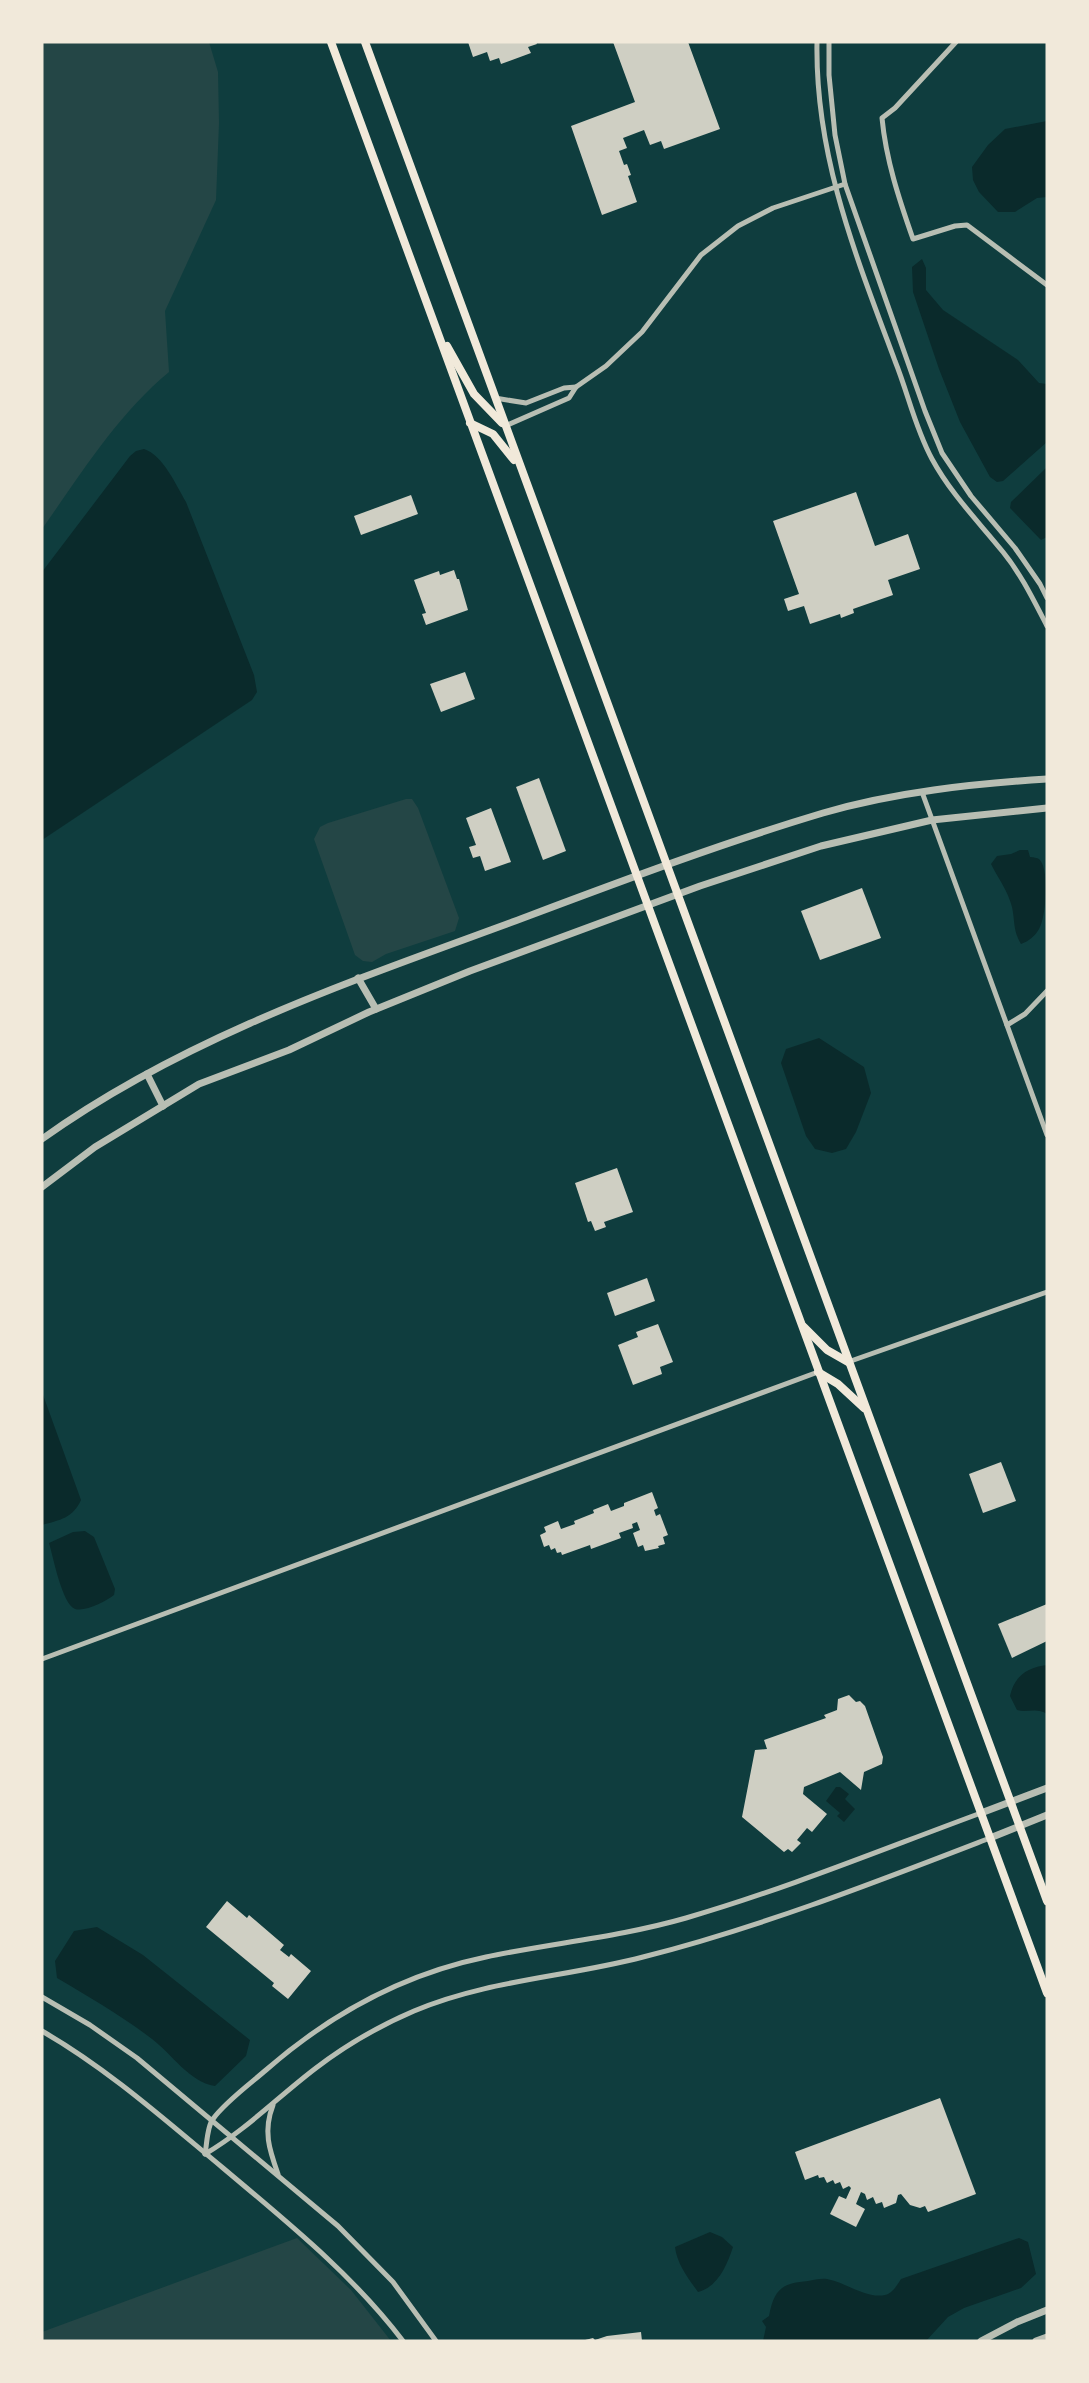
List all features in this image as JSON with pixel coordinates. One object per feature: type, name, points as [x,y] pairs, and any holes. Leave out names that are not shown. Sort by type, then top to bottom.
[{"type":"main road","points":[[331,42],[1047,1993]]},
{"type":"main road","points":[[365,42],[1047,1902]]},
{"type":"main road","points":[[435,324],[474,394],[505,426]]},
{"type":"main road","points":[[470,423],[493,434],[506,448],[524,476]]},
{"type":"main road","points":[[800,1322],[827,1350],[848,1362]]},
{"type":"main road","points":[[818,1372],[838,1384],[866,1411]]},
{"type":"street","points":[[816,42],[816,67],[823,130],[834,187],[858,265],[931,456],[964,507],[1004,553],[1028,589],[1047,626]]},
{"type":"street","points":[[829,42],[829,75],[845,184],[925,411],[942,453],[971,496],[1015,548],[1047,598]]},
{"type":"street","points":[[956,42],[895,108],[882,118],[885,150],[912,239],[955,226],[967,225],[1047,285]]},
{"type":"street","points":[[505,426],[569,398],[576,387],[606,366],[642,332],[701,255],[738,226],[773,208],[845,184]]},
{"type":"street","points":[[495,398],[526,403],[564,388],[576,387]]},
{"type":"street","points":[[42,1139],[123,1086],[277,1011],[358,978],[666,865],[824,813],[922,792],[986,783],[1047,779]]},
{"type":"street","points":[[922,792],[1047,1135]]},
{"type":"street","points":[[42,1187],[95,1148],[199,1084],[289,1050],[376,1009],[470,971],[677,894],[821,846],[932,820],[1045,807]]},
{"type":"street","points":[[358,978],[376,1009]]},
{"type":"street","points":[[1007,1025],[1025,1014],[1047,991]]},
{"type":"street","points":[[147,1074],[163,1106]]},
{"type":"street","points":[[848,1362],[1046,1294]]},
{"type":"street","points":[[42,1659],[818,1372]]},
{"type":"street","points":[[206,2154],[212,2120],[278,2060],[316,2030],[357,2005],[414,1979],[484,1957],[629,1932],[680,1920],[753,1897],[1047,1788]]},
{"type":"street","points":[[206,2154],[233,2138],[316,2068],[349,2045],[384,2025],[431,2005],[479,1989],[581,1972],[674,1949],[775,1918],[1047,1815]]},
{"type":"street","points":[[42,1997],[90,2025],[137,2058],[338,2226],[393,2282],[436,2341]]},
{"type":"street","points":[[42,2031],[74,2049],[206,2154],[345,2274],[403,2341]]},
{"type":"street","points":[[274,2104],[267,2124],[267,2138],[279,2177]]},
{"type":"street","points":[[981,2341],[1017,2322],[1047,2310]]},
{"type":"street","points":[[1036,2341],[1047,2337]]},
{"type":"shaded area","points":[[42,42],[209,42],[218,72],[219,123],[216,200],[165,311],[169,372],[116,426],[42,529]]},
{"type":"shaded area","points":[[1047,121],[1047,197],[1037,198],[1015,212],[998,212],[979,192],[973,180],[972,167],[988,145],[1005,129]]},
{"type":"shaded area","points":[[922,259],[926,268],[926,290],[943,310],[1018,360],[1039,383],[1047,384],[1047,442],[1003,481],[997,482],[990,477],[960,422],[939,369],[913,292],[912,267]]},
{"type":"shaded area","points":[[144,449],[151,452],[163,464],[186,502],[254,675],[257,692],[252,700],[42,840],[42,572],[130,456]]},
{"type":"shaded area","points":[[1047,467],[1047,537],[1041,540],[1010,508],[1011,502]]},
{"type":"shaded area","points":[[412,799],[418,808],[459,918],[455,931],[386,954],[372,962],[363,961],[355,955],[314,839],[320,827],[328,823]]},
{"type":"shaded area","points":[[1028,850],[1030,857],[1039,859],[1045,872],[1046,882],[1045,904],[1039,929],[1034,936],[1021,944],[1015,930],[1010,901],[991,864],[997,856]]},
{"type":"shaded area","points":[[819,1038],[864,1067],[871,1093],[856,1132],[846,1149],[832,1153],[815,1149],[806,1136],[781,1063],[786,1049]]},
{"type":"shaded area","points":[[42,1392],[81,1500],[70,1515],[42,1525]]},
{"type":"shaded area","points":[[85,1531],[94,1537],[115,1589],[114,1595],[106,1600],[80,1610],[70,1605],[66,1598],[49,1543],[73,1532]]},
{"type":"shaded area","points":[[1047,1665],[1047,1714],[1040,1711],[1017,1710],[1010,1696],[1018,1678],[1028,1670]]},
{"type":"shaded area","points":[[836,1787],[840,1787],[849,1794],[845,1799],[855,1809],[844,1822],[837,1816],[840,1813],[826,1801]]},
{"type":"shaded area","points":[[97,1927],[143,1955],[250,2040],[246,2056],[215,2086],[197,2079],[141,2031],[57,1978],[55,1961],[74,1931]]},
{"type":"shaded area","points":[[710,2232],[722,2237],[733,2247],[725,2268],[716,2280],[698,2292],[681,2265],[675,2247]]},
{"type":"shaded area","points":[[297,2238],[351,2290],[391,2341],[42,2341],[42,2332]]},
{"type":"shaded area","points":[[1019,2238],[1028,2242],[1036,2274],[1021,2288],[964,2308],[948,2317],[926,2341],[763,2341],[766,2327],[762,2321],[769,2316],[776,2294],[785,2286],[825,2279],[870,2295],[885,2295],[893,2291],[901,2279]]},
{"type":"building","points":[[468,42],[536,42],[537,44],[528,47],[531,53],[501,64],[499,58],[490,61],[487,52],[473,57]]},
{"type":"building","points":[[613,42],[688,42],[720,129],[664,149],[661,141],[650,145],[644,130],[623,138],[627,148],[619,151],[631,175],[628,176],[637,202],[602,215],[571,126],[635,102]]},
{"type":"building","points":[[856,492],[875,546],[908,534],[920,569],[888,580],[893,595],[853,609],[854,613],[841,618],[840,614],[810,624],[804,606],[788,611],[784,599],[799,594],[773,521]]},
{"type":"building","points":[[411,495],[418,514],[361,535],[354,516]]},
{"type":"building","points":[[454,570],[468,610],[426,625],[422,614],[426,613],[414,580],[439,571],[440,575]]},
{"type":"building","points":[[465,672],[475,699],[441,712],[430,684]]},
{"type":"building","points":[[539,778],[566,851],[543,860],[516,787]]},
{"type":"building","points":[[491,808],[511,862],[485,871],[480,856],[473,858],[469,847],[476,845],[466,818]]},
{"type":"building","points":[[862,888],[881,938],[820,960],[801,911]]},
{"type":"building","points":[[617,1168],[633,1212],[604,1222],[606,1227],[595,1231],[591,1221],[588,1222],[575,1183]]},
{"type":"building","points":[[647,1278],[655,1301],[615,1316],[607,1293]]},
{"type":"building","points":[[658,1324],[673,1362],[660,1367],[662,1374],[633,1385],[618,1345],[638,1337],[636,1332]]},
{"type":"building","points":[[1001,1462],[1016,1501],[983,1513],[969,1474]]},
{"type":"building","points":[[652,1492],[658,1508],[654,1510],[656,1516],[660,1514],[668,1535],[663,1537],[665,1544],[658,1546],[659,1548],[645,1551],[643,1545],[638,1547],[633,1533],[640,1530],[637,1522],[632,1524],[633,1528],[619,1533],[621,1538],[591,1549],[590,1545],[562,1555],[561,1552],[557,1553],[555,1548],[551,1550],[549,1545],[544,1547],[540,1535],[546,1532],[544,1527],[558,1521],[561,1529],[594,1513],[593,1510],[608,1504],[611,1511]]},
{"type":"building","points":[[1047,1604],[1047,1641],[1012,1658],[998,1624]]},
{"type":"building","points":[[849,1695],[856,1702],[860,1701],[865,1706],[883,1757],[882,1764],[864,1772],[861,1790],[840,1772],[804,1787],[803,1794],[827,1814],[812,1832],[807,1828],[797,1840],[801,1843],[792,1852],[788,1849],[784,1852],[742,1817],[755,1750],[767,1749],[764,1740],[826,1718],[824,1715],[837,1710],[838,1699]]},
{"type":"building","points":[[227,1901],[247,1918],[249,1915],[284,1945],[280,1950],[289,1957],[291,1954],[311,1971],[288,1999],[272,1986],[274,1983],[206,1927]]},
{"type":"building","points":[[940,2098],[976,2194],[928,2212],[925,2206],[920,2208],[910,2205],[901,2194],[898,2195],[896,2203],[884,2208],[882,2202],[876,2204],[873,2197],[867,2200],[865,2194],[861,2192],[856,2204],[865,2209],[856,2227],[830,2214],[839,2196],[846,2199],[851,2188],[849,2186],[843,2189],[840,2182],[835,2184],[833,2180],[827,2183],[824,2177],[819,2178],[818,2175],[805,2180],[795,2152]]},
{"type":"building","points":[[641,2332],[642,2341],[581,2341],[593,2338],[595,2340],[607,2336]]}]
